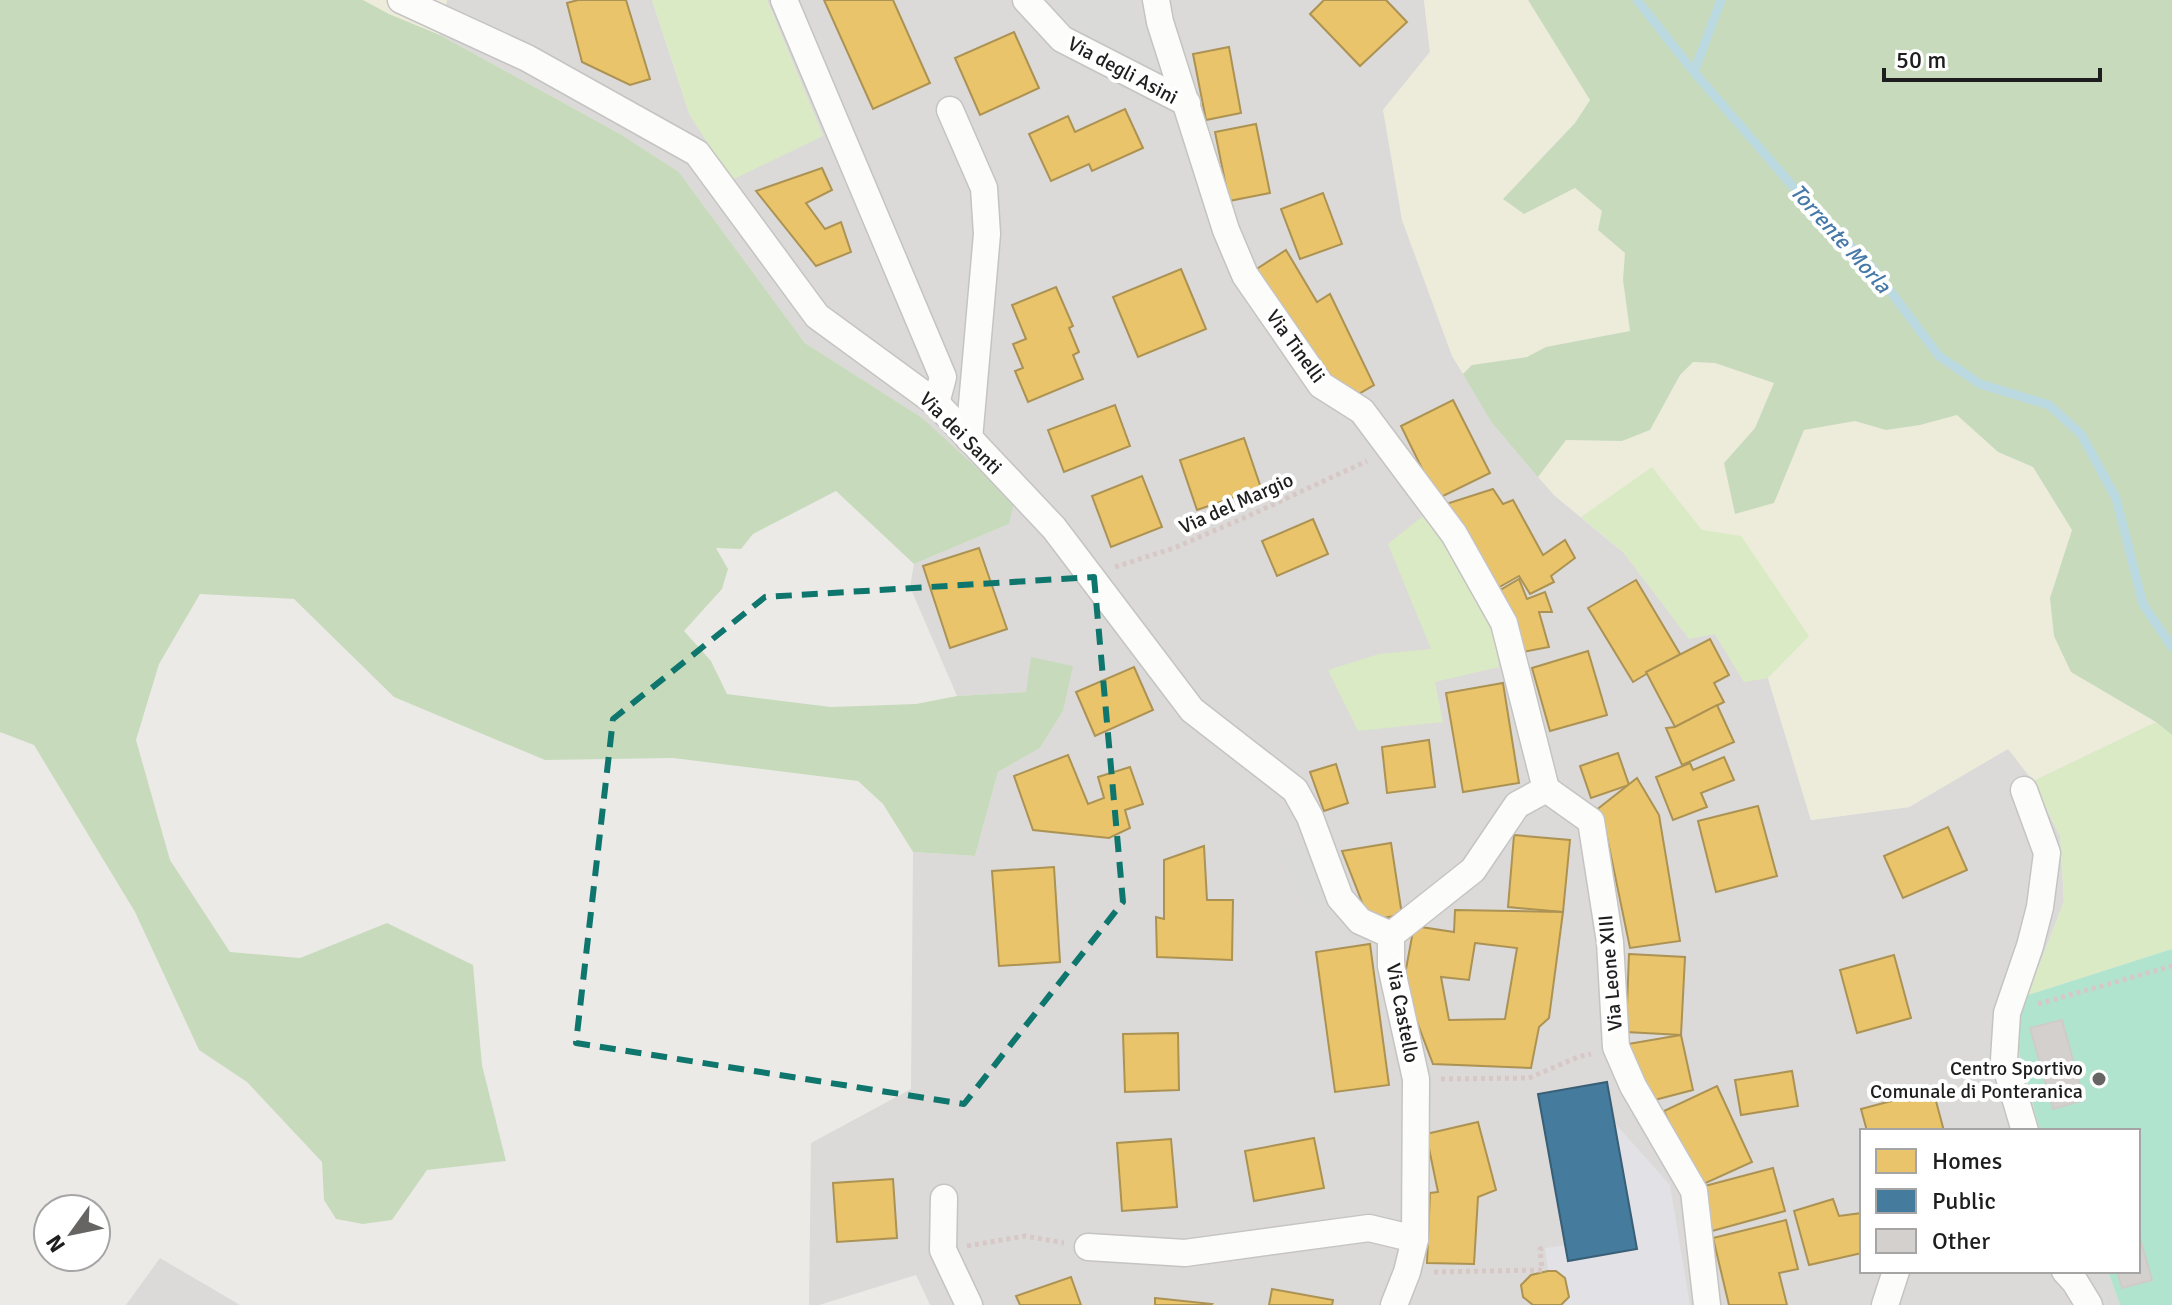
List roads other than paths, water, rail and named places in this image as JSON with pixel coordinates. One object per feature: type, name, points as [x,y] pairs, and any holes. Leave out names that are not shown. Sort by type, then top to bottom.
[{"type":"street","name":"Via dei Santi","points":[[401,0],[527,58],[697,153],[817,316],[936,403],[1054,528],[1192,710],[1295,790],[1310,817],[1340,898],[1360,921],[1391,935]]},
{"type":"street","points":[[784,0],[943,377],[936,403]]},
{"type":"street","name":"Via degli Asini","points":[[1026,0],[1062,39],[1187,103]]},
{"type":"street","name":"Via Tinelli","points":[[1156,0],[1160,22],[1226,230],[1245,275],[1321,385],[1362,411],[1454,534],[1504,623],[1546,789]]},
{"type":"street","points":[[950,110],[984,188],[987,234],[969,439]]},
{"type":"street","name":"Via Castello","points":[[1394,1305],[1415,1239],[1416,1079],[1391,966],[1391,935],[1473,870],[1517,805],[1546,789]]},
{"type":"street","name":"Via Leone XIII","points":[[1546,789],[1591,821],[1610,942],[1616,1047],[1633,1086],[1694,1191],[1707,1305]]},
{"type":"street","points":[[2024,790],[2047,853],[2040,907],[2007,1013],[2004,1060],[2024,1129]]},
{"type":"street","points":[[944,1198],[943,1250],[969,1305]]},
{"type":"street","points":[[1088,1247],[1185,1253],[1369,1228],[1415,1239]]},
{"type":"street","points":[[1885,1305],[1895,1273]]},
{"type":"street","points":[[2067,1273],[2089,1305]]},
{"type":"waterway","name":"Torrente Morla","points":[[1637,0],[1694,72],[1821,219],[1873,268],[1939,356],[1980,384],[2049,405],[2081,434],[2116,498],[2143,604],[2172,647]]},
{"type":"waterway","points":[[1694,72],[1721,0]]},
{"type":"place","name":"Centro Sportivo Comunale di Ponteranica","points":[[2099,1079]]}]
